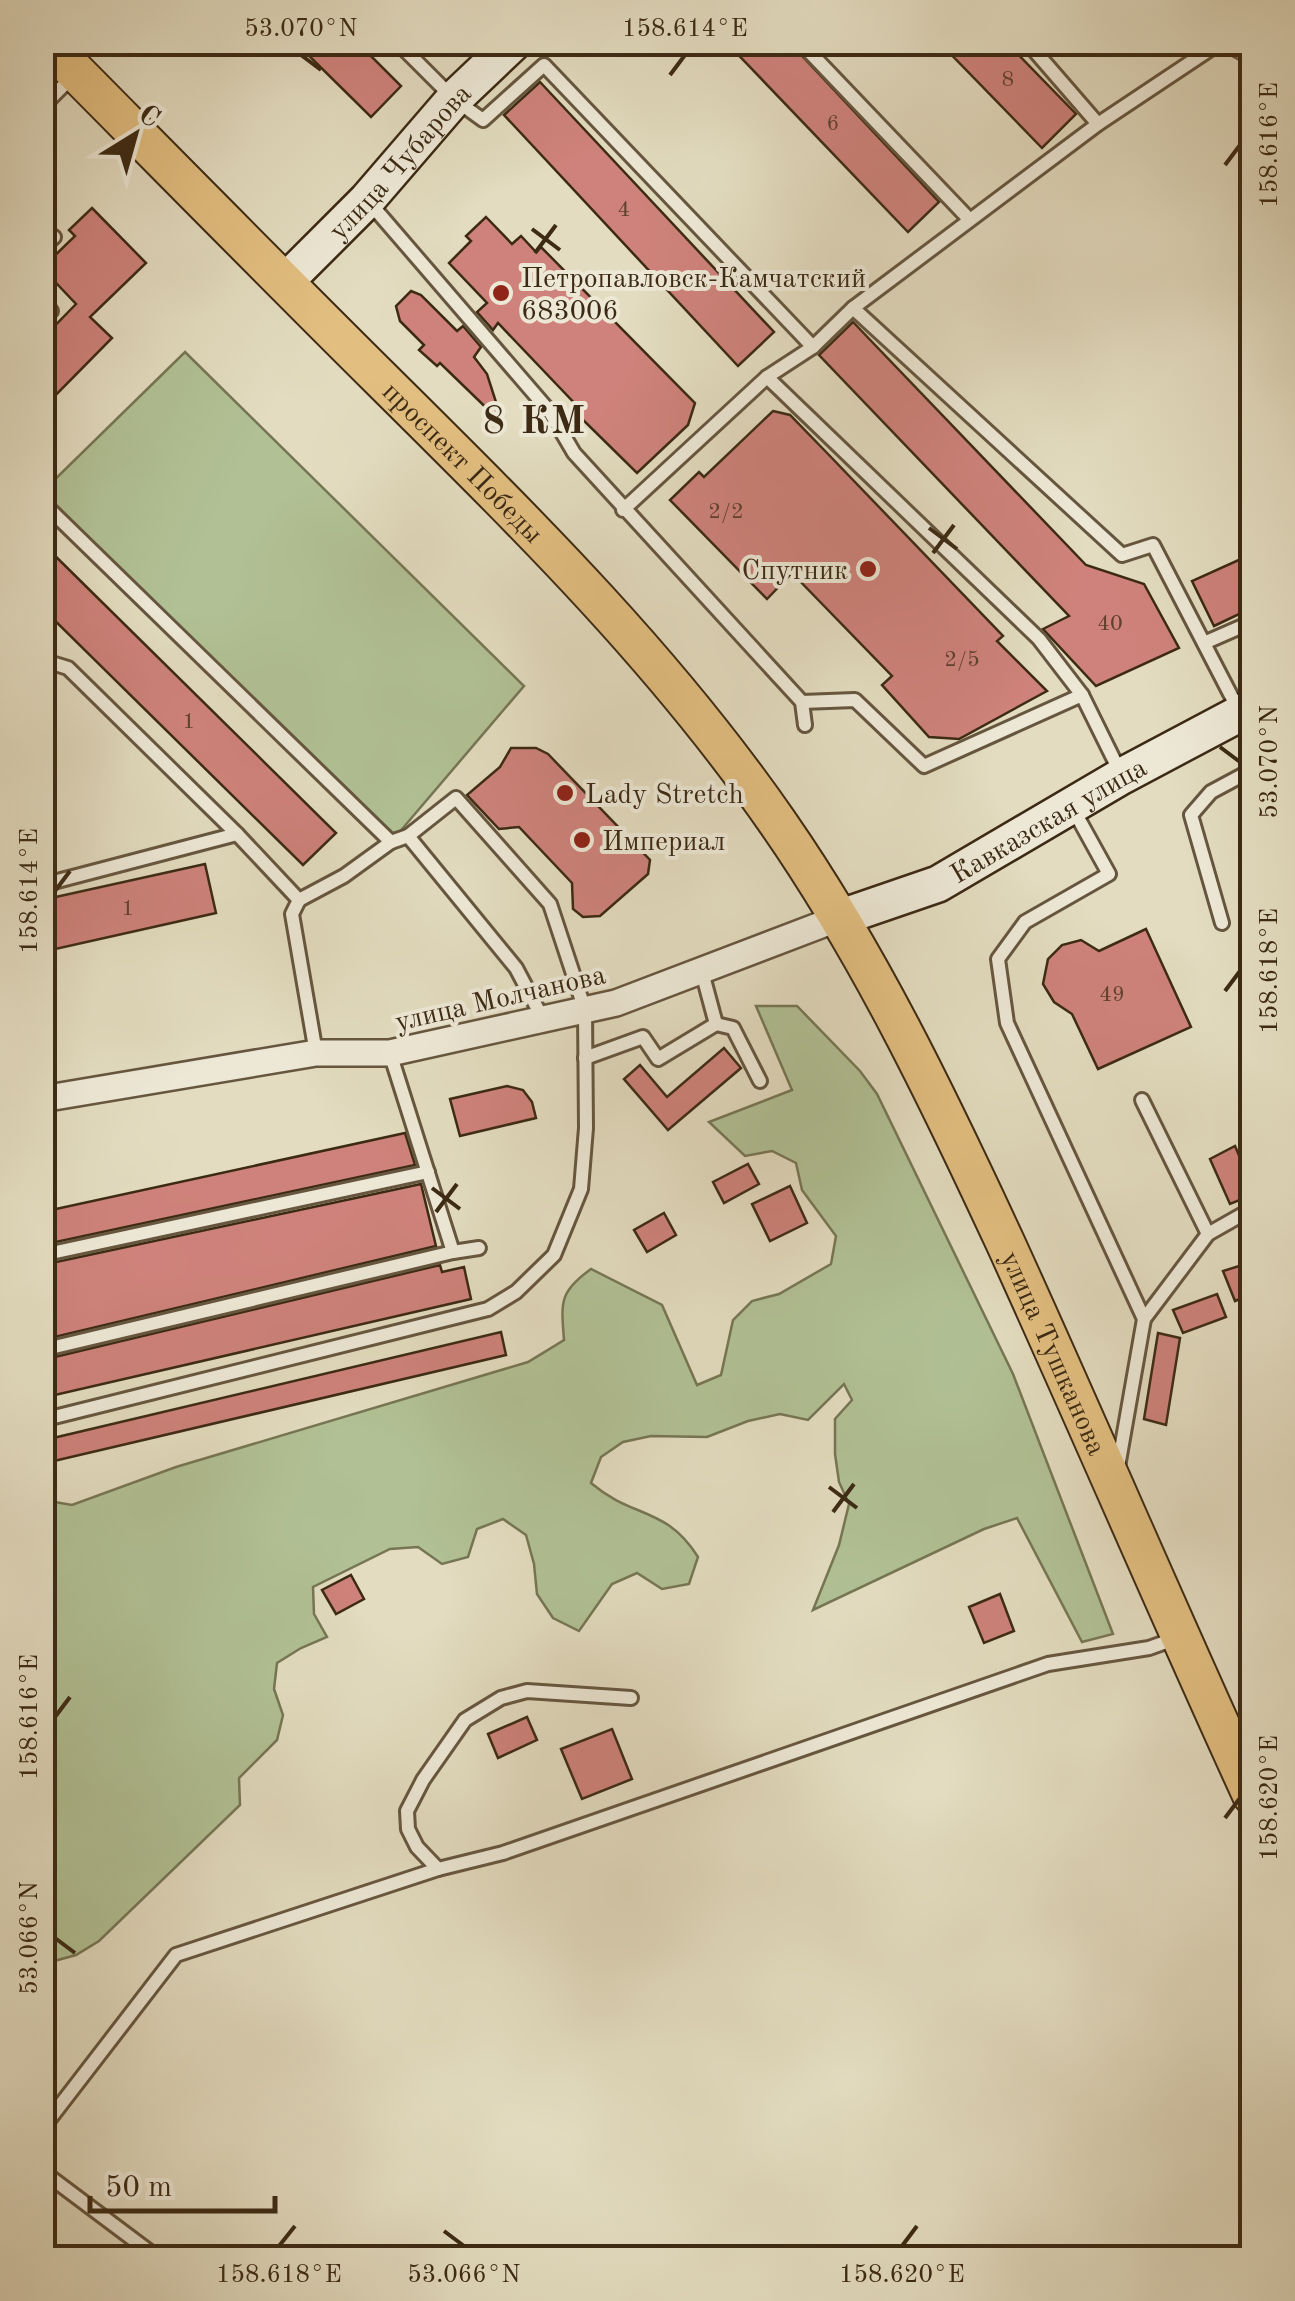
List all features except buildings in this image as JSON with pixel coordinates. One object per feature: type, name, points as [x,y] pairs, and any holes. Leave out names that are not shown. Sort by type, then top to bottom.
[{"type":"main road","name":"проспект Победы","points":[[46,42],[553,550],[619,621],[709,726],[782,828],[839,918]]},
{"type":"main road","name":"улица Тушканова","points":[[839,918],[956,1136],[1252,1796]]},
{"type":"street","name":"улица Чубарова","points":[[284,283],[368,200],[454,100],[514,42]]},
{"type":"street","points":[[1235,42],[1252,51]]},
{"type":"street","name":"Кавказская улица","points":[[839,918],[938,884],[1070,805],[1246,710]]},
{"type":"street","name":"улица Молчанова","points":[[42,1099],[316,1053],[390,1054],[616,1003],[839,918]]},
{"type":"lane","points":[[397,42],[454,100],[483,120],[544,65],[813,347]]},
{"type":"lane","points":[[800,42],[969,219]]},
{"type":"lane","points":[[1028,42],[1098,124]]},
{"type":"lane","points":[[623,510],[767,377],[813,347],[853,308],[1098,124],[1220,42]]},
{"type":"lane","points":[[42,107],[76,73]]},
{"type":"lane","points":[[368,200],[550,412],[574,452],[623,510],[802,702],[805,725]]},
{"type":"lane","points":[[42,248],[54,237]]},
{"type":"lane","points":[[42,301],[51,311],[42,320]]},
{"type":"lane","points":[[853,308],[1122,555],[1152,545],[1204,643],[1246,710]]},
{"type":"lane","points":[[767,377],[1039,639],[1082,695],[1122,776]]},
{"type":"lane","points":[[42,502],[391,842]]},
{"type":"lane","points":[[1204,643],[1252,622]]},
{"type":"lane","points":[[42,660],[68,668],[238,834],[299,900]]},
{"type":"lane","points":[[802,702],[855,700],[924,766],[1082,695]]},
{"type":"lane","points":[[1222,923],[1191,815],[1211,792],[1252,770]]},
{"type":"lane","points":[[42,1420],[488,1309],[516,1292],[554,1255],[582,1188],[585,1010],[550,904],[456,798],[408,836],[391,842],[344,876],[299,900],[292,914],[316,1053]]},
{"type":"lane","points":[[1070,805],[1109,874],[1025,922],[998,959],[1007,1023],[1144,1319]]},
{"type":"lane","points":[[42,885],[238,834]]},
{"type":"lane","points":[[408,836],[516,968],[543,1019]]},
{"type":"lane","points":[[702,972],[716,1024]]},
{"type":"lane","points":[[586,1058],[643,1037],[658,1059],[716,1024],[733,1028],[760,1082]]},
{"type":"lane","points":[[390,1054],[452,1252]]},
{"type":"lane","points":[[1142,1100],[1208,1234]]},
{"type":"lane","points":[[42,1255],[428,1172]]},
{"type":"lane","points":[[1115,1484],[1144,1319],[1208,1234],[1252,1209]]},
{"type":"lane","points":[[42,1350],[480,1248]]},
{"type":"lane","points":[[42,2129],[176,1956],[438,1869],[503,1853],[1048,1664],[1149,1648],[1180,1637]]},
{"type":"lane","points":[[438,1869],[417,1847],[408,1829],[407,1812],[423,1780],[465,1720],[501,1698],[527,1691],[632,1698]]},
{"type":"lane","points":[[42,2171],[148,2256]]},
{"type":"green space","points":[[185,352],[524,686],[391,842],[43,502],[43,491]]},
{"type":"green space","points":[[756,1006],[797,1006],[877,1094],[1013,1374],[1113,1634],[1082,1642],[1017,1518],[984,1529],[813,1610],[839,1545],[849,1504],[839,1482],[835,1454],[835,1419],[852,1400],[844,1384],[808,1420],[780,1414],[707,1437],[651,1436],[623,1442],[601,1457],[591,1483],[621,1503],[661,1521],[686,1541],[698,1557],[689,1584],[662,1589],[637,1573],[612,1584],[579,1631],[553,1618],[537,1594],[526,1535],[503,1519],[477,1529],[468,1557],[442,1564],[418,1547],[390,1549],[313,1587],[314,1614],[327,1637],[277,1663],[274,1689],[283,1715],[277,1740],[239,1778],[240,1805],[99,1941],[76,1955],[43,1964],[43,1500],[72,1505],[176,1467],[528,1362],[564,1340],[564,1299],[573,1284],[591,1269],[662,1305],[697,1385],[721,1375],[733,1320],[752,1301],[779,1294],[831,1264],[836,1236],[802,1190],[796,1163],[772,1151],[745,1156],[709,1122],[792,1090]]},
{"type":"place","name":"Петропавловск-Камчатский 683006","points":[[501,293]]},
{"type":"place","name":"Спутник","points":[[868,569]]},
{"type":"place","name":"Lady Stretch","points":[[565,793]]},
{"type":"place","name":"Империал","points":[[582,840]]},
{"type":"district","name":"8 КМ","points":[[535,420]]}]
